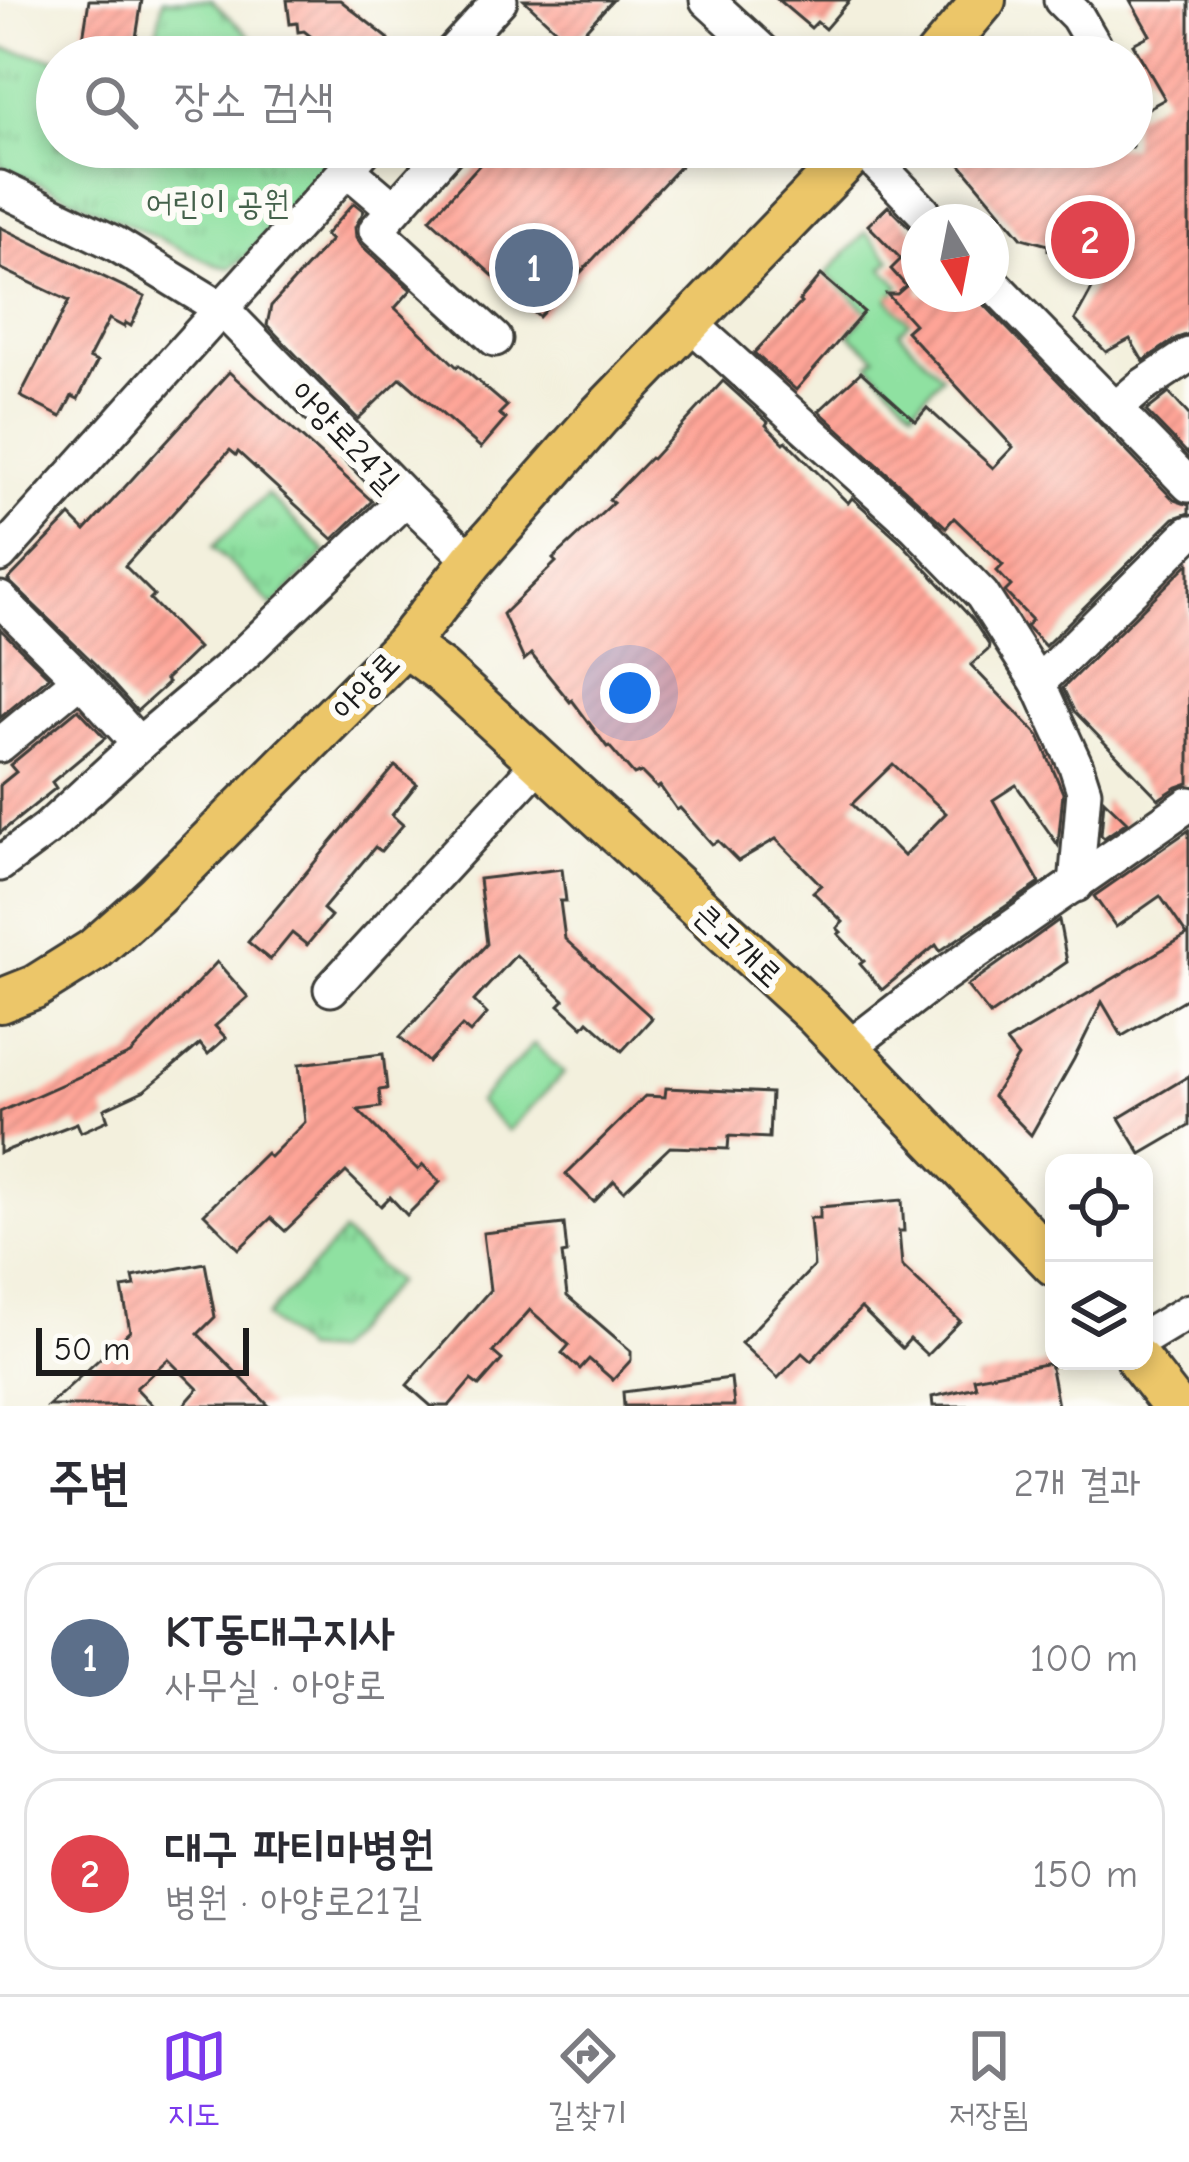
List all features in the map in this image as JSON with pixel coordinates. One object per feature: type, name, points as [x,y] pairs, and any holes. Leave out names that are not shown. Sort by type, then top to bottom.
[{"type":"main road","points":[[953,36],[984,0]]},
{"type":"main road","name":"아양로","points":[[0,1001],[35,987],[94,950],[140,910],[405,645],[599,416],[839,168]]},
{"type":"main road","name":"큰고개로","points":[[405,645],[441,671],[807,1006],[1052,1262]]},
{"type":"main road","points":[[1146,1370],[1174,1406]]},
{"type":"street","points":[[467,36],[500,0]]},
{"type":"street","points":[[707,0],[746,36]]},
{"type":"street","points":[[1080,5],[1093,36]]},
{"type":"street","points":[[0,555],[348,168]]},
{"type":"street","points":[[364,168],[394,209]]},
{"type":"street","points":[[432,168],[376,230],[495,339]]},
{"type":"street","points":[[880,168],[915,204]]},
{"type":"street","name":"아양로24길","points":[[0,188],[114,243],[222,309],[472,561]]},
{"type":"street","points":[[1009,301],[1189,485]]},
{"type":"street","points":[[689,322],[915,526],[982,595],[1038,683],[1076,766],[1084,791],[1076,885]]},
{"type":"street","points":[[1114,410],[1189,355]]},
{"type":"street","points":[[0,864],[47,830],[230,667],[406,498]]},
{"type":"street","points":[[1038,683],[1189,533]]},
{"type":"street","points":[[0,599],[139,744]]},
{"type":"street","points":[[0,745],[80,679]]},
{"type":"street","points":[[331,988],[541,762]]},
{"type":"street","points":[[847,1049],[932,983],[1189,804]]},
{"type":"street","points":[[1153,1333],[1189,1311]]},
{"type":"green space","points":[[163,0],[211,0],[250,36],[156,36]]},
{"type":"green space","name":"어린이 공원","points":[[0,48],[36,55],[36,168],[328,168],[229,268],[0,165]]},
{"type":"green space","points":[[866,232],[891,260],[883,268],[900,286],[888,299],[909,322],[899,332],[942,376],[913,409],[869,364],[876,357],[849,334],[868,312],[826,274]]},
{"type":"green space","points":[[267,494],[326,552],[273,606],[213,547]]},
{"type":"green space","points":[[534,1044],[564,1073],[508,1131],[478,1102]]},
{"type":"green space","points":[[343,1233],[396,1282],[332,1352],[303,1350],[266,1317]]},
{"type":"building","points":[[89,0],[142,0],[136,36],[83,36]]},
{"type":"building","points":[[287,0],[340,0],[385,36],[310,36],[298,32],[297,23],[290,24]]},
{"type":"building","points":[[524,0],[613,0],[580,36],[563,36]]},
{"type":"building","points":[[778,0],[850,0],[825,29],[817,22],[811,28]]},
{"type":"building","points":[[1130,0],[1189,0],[1189,334],[1143,361],[1130,339],[1106,352],[1075,320],[1098,278],[1055,260],[1048,245],[1022,238],[1009,222],[1009,204],[994,204],[964,168],[1153,168],[1153,106],[1165,99],[1153,78],[1153,36],[1148,36]]},
{"type":"building","points":[[477,168],[678,168],[539,317],[430,219]]},
{"type":"building","points":[[354,203],[364,211],[355,227],[361,245],[411,290],[395,308],[507,406],[499,414],[506,419],[481,448],[401,378],[358,419],[267,325],[271,306],[331,240],[325,235]]},
{"type":"building","points":[[888,206],[901,219],[901,259],[868,225]]},
{"type":"building","points":[[0,227],[145,297],[131,326],[109,319],[89,358],[97,362],[78,399],[72,396],[61,417],[20,396],[69,301],[0,268]]},
{"type":"building","points":[[901,259],[901,280],[891,269]]},
{"type":"building","points":[[821,275],[864,312],[796,390],[754,353]]},
{"type":"building","points":[[901,290],[901,310],[887,294]]},
{"type":"building","points":[[903,312],[991,312],[1174,500],[1189,505],[1189,513],[1174,518],[1045,646],[1026,626],[1032,620],[1005,592],[1011,586],[997,571],[1003,565],[954,518],[946,527],[819,411],[861,372],[916,421],[927,408],[993,468],[1013,447],[906,331],[914,324]]},
{"type":"building","points":[[229,372],[372,501],[333,539],[238,452],[230,450],[125,566],[198,648],[137,711],[8,580],[70,516],[85,531]]},
{"type":"building","points":[[723,381],[848,503],[852,498],[900,541],[972,619],[989,645],[971,665],[1039,736],[1063,793],[1058,845],[1016,785],[993,800],[1040,883],[940,951],[936,945],[882,990],[860,964],[864,961],[838,934],[843,922],[813,892],[821,885],[776,839],[738,861],[718,841],[712,844],[660,786],[641,772],[634,775],[607,747],[531,654],[524,660],[503,614]],"holes":[[[893,764],[946,813],[904,856],[852,804]]]},
{"type":"building","points":[[1169,393],[1189,415],[1189,455],[1146,411]]},
{"type":"building","points":[[1189,563],[1189,783],[1159,799],[1074,711],[1063,688]]},
{"type":"building","points":[[0,629],[49,677],[0,718]]},
{"type":"building","points":[[78,709],[105,738],[52,782],[56,788],[0,833],[0,785],[16,772],[10,765]]},
{"type":"building","points":[[395,766],[417,784],[392,815],[403,825],[381,851],[375,847],[323,909],[331,916],[307,945],[292,933],[270,960],[248,942]]},
{"type":"building","points":[[1104,800],[1127,822],[1104,838],[1101,835]]},
{"type":"building","points":[[1189,830],[1189,997],[1122,1036],[1102,1002],[1031,1135],[993,1096],[1018,1057],[1006,1042],[1187,935],[1160,896],[1116,927],[1094,896]]},
{"type":"building","points":[[562,869],[565,939],[652,1018],[622,1051],[588,1021],[583,1027],[559,1005],[564,1000],[516,955],[474,1001],[487,1014],[470,1033],[462,1026],[428,1062],[400,1037],[487,944],[479,879]]},
{"type":"building","points":[[1059,920],[1067,962],[990,1015],[967,986]]},
{"type":"building","points":[[217,962],[248,997],[215,1026],[226,1038],[208,1054],[200,1044],[145,1090],[104,1109],[108,1120],[81,1132],[77,1123],[0,1153],[0,1112],[130,1054]]},
{"type":"building","points":[[383,1054],[387,1089],[379,1090],[381,1107],[358,1110],[418,1170],[423,1165],[440,1182],[407,1215],[390,1197],[381,1206],[346,1172],[285,1231],[271,1218],[239,1249],[204,1214],[305,1122],[299,1064]]},
{"type":"building","points":[[1189,1076],[1189,1126],[1141,1154],[1119,1118]]},
{"type":"building","points":[[666,1088],[771,1093],[769,1138],[729,1136],[728,1149],[670,1147],[624,1191],[614,1181],[594,1202],[566,1174],[645,1096],[665,1097]]},
{"type":"building","points":[[902,1200],[902,1266],[960,1321],[927,1355],[910,1339],[902,1348],[861,1308],[811,1361],[802,1353],[778,1378],[741,1343],[814,1266],[810,1218],[820,1218],[820,1207]]},
{"type":"building","points":[[564,1224],[567,1296],[631,1351],[631,1360],[613,1380],[589,1359],[580,1369],[562,1353],[569,1345],[530,1310],[493,1352],[502,1360],[479,1386],[471,1380],[449,1406],[431,1406],[407,1385],[490,1290],[483,1233]]},
{"type":"building","points":[[205,1263],[215,1317],[198,1334],[269,1406],[183,1406],[198,1389],[168,1359],[136,1388],[153,1406],[48,1406],[130,1331],[122,1288],[135,1286],[133,1277]]},
{"type":"building","points":[[1045,1364],[1045,1370],[1051,1370],[1058,1406],[933,1406],[932,1397],[976,1387],[974,1378]]},
{"type":"building","points":[[731,1378],[734,1406],[624,1406],[623,1392]]},
{"type":"place","name":"대구 파티마병원","points":[[1090,240]]},
{"type":"place","name":"KT동대구지사","points":[[534,268]]}]
